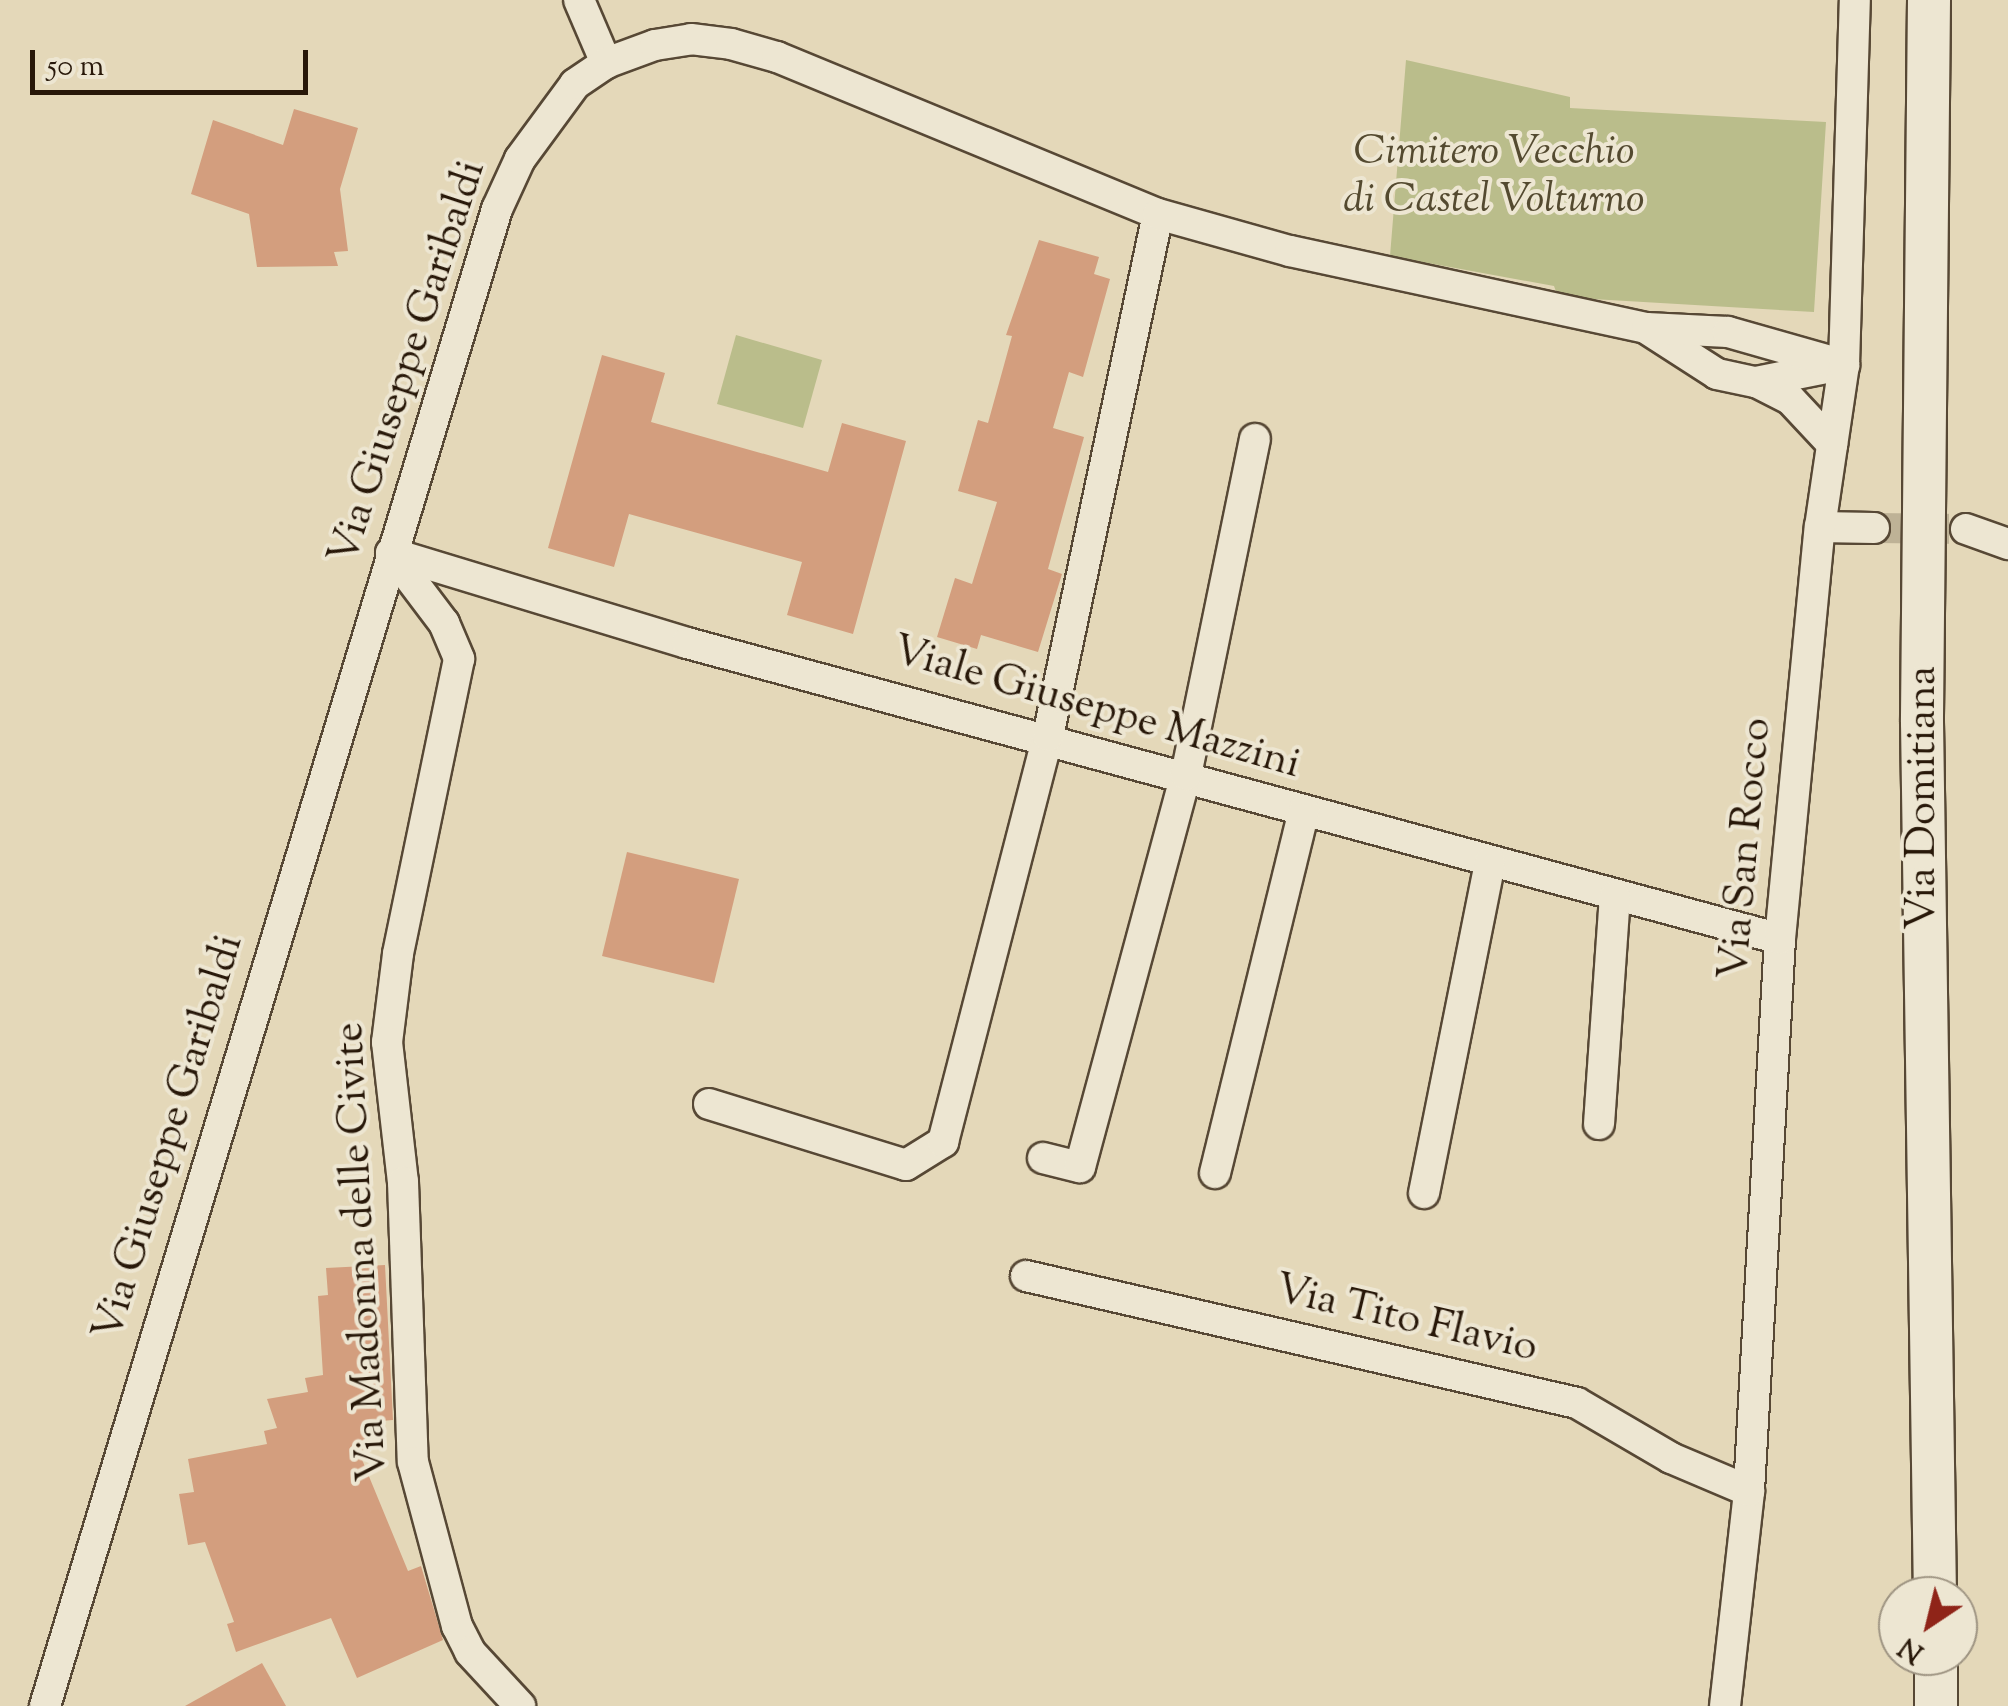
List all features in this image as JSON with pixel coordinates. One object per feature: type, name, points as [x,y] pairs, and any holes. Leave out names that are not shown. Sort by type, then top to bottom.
[{"type":"street","points":[[580,0],[606,63]]},
{"type":"street","name":"Via San Rocco","points":[[1725,1706],[1749,1491],[1780,940],[1820,527],[1844,364],[1856,0]]},
{"type":"street","name":"Via Domitiana","points":[[1929,0],[1922,722],[1935,1576]]},
{"type":"street","name":"Via Giuseppe Garibaldi","points":[[45,1706],[497,209],[547,116],[575,84],[606,63],[691,39],[777,57],[1158,214],[1290,251],[1646,328],[1728,332],[1844,364]]},
{"type":"street","points":[[709,1104],[906,1165],[943,1142],[1048,736],[1158,214]]},
{"type":"street","name":"Via Giuseppe Garibaldi","points":[[1646,328],[1717,374],[1756,382],[1790,400],[1832,444]]},
{"type":"street","name":"Via Giuseppe Garibaldi","points":[[1756,382],[1844,364]]},
{"type":"street","points":[[1043,1158],[1080,1166],[1186,776],[1255,438]]},
{"type":"street","points":[[1820,527],[1874,528]]},
{"type":"street","points":[[1966,529],[2008,544]]},
{"type":"street","name":"Viale Giuseppe Mazzini","points":[[391,554],[687,643],[1048,736],[1490,863],[1780,940]]},
{"type":"street","name":"Via Madonna delle Civite","points":[[391,554],[444,623],[460,658],[398,954],[387,1042],[403,1182],[413,1462],[456,1626],[470,1652],[520,1706]]},
{"type":"street","points":[[1215,1173],[1304,811]]},
{"type":"street","points":[[1424,1193],[1490,863]]},
{"type":"street","points":[[1599,1124],[1615,897]]},
{"type":"street","name":"Via Tito Flavio","points":[[1026,1276],[1577,1403],[1672,1458],[1749,1491]]},
{"type":"street","points":[[1936,1676],[1936,1706]]},
{"type":"green space","name":"Cimitero Vecchio di Castel Volturno","points":[[1406,60],[1570,97],[1570,108],[1826,122],[1814,312],[1558,297],[1554,286],[1390,256]]},
{"type":"green space","points":[[736,335],[822,360],[803,428],[717,404]]},
{"type":"building","points":[[294,109],[358,128],[340,189],[348,251],[334,252],[338,266],[257,267],[249,214],[191,194],[213,120],[283,145]]},
{"type":"building","points":[[1039,240],[1099,257],[1094,274],[1110,279],[1083,377],[1069,372],[1053,428],[1084,437],[1048,569],[1062,574],[1038,652],[981,635],[977,649],[937,637],[955,578],[972,584],[997,502],[958,491],[978,420],[988,423],[1012,336],[1006,335]]},
{"type":"building","points":[[602,355],[665,373],[651,422],[828,472],[842,423],[906,441],[853,634],[787,615],[802,562],[629,514],[614,567],[548,548]]},
{"type":"building","points":[[627,852],[739,879],[714,983],[602,956]]},
{"type":"building","points":[[385,1265],[393,1420],[369,1422],[369,1446],[361,1457],[408,1571],[421,1566],[443,1640],[357,1678],[331,1618],[236,1652],[227,1624],[234,1622],[205,1542],[188,1545],[179,1494],[194,1492],[188,1459],[267,1444],[264,1431],[277,1428],[267,1399],[308,1392],[305,1378],[323,1375],[318,1296],[328,1295],[326,1268]]},
{"type":"building","points":[[262,1663],[286,1706],[185,1706]]},
{"type":"tunnel","points":[[1874,528],[1966,529]]}]
